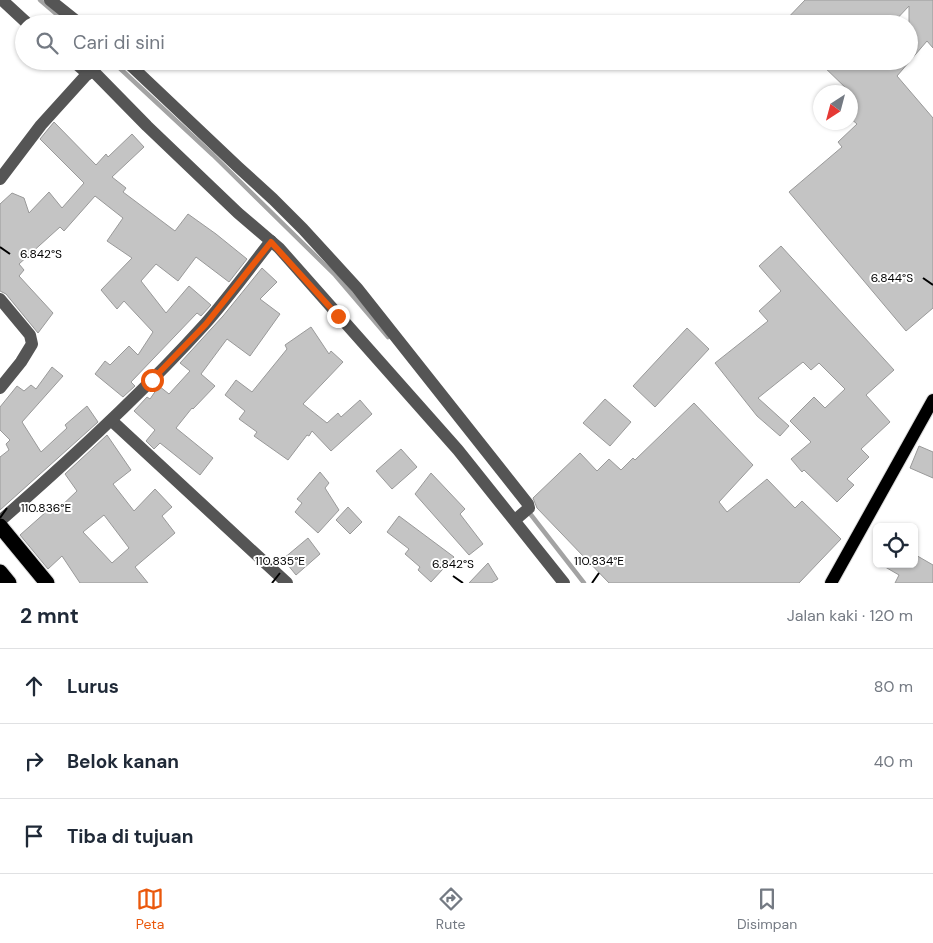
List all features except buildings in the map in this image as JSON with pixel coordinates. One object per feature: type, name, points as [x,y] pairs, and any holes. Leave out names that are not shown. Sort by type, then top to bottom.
[{"type":"highway","points":[[0,526],[47,583]]},
{"type":"highway","points":[[0,572],[9,583]]},
{"type":"main road","points":[[831,583],[933,400]]},
{"type":"street","points":[[2,0],[18,15]]},
{"type":"street","points":[[50,0],[69,15]]},
{"type":"street","points":[[83,70],[88,74]]},
{"type":"street","points":[[136,70],[273,199],[358,288],[530,506],[516,520]]},
{"type":"street","points":[[0,179],[41,126],[91,71],[95,73],[147,126],[271,242],[458,450],[516,520],[564,583]]},
{"type":"street","points":[[0,522],[112,421],[206,324],[271,242]]},
{"type":"street","points":[[0,299],[30,335],[32,344],[21,362],[0,388]]},
{"type":"street","points":[[112,421],[287,583]]},
{"type":"waterway","points":[[40,0],[58,15]]},
{"type":"waterway","points":[[122,70],[213,155],[335,275],[388,337]]},
{"type":"waterway","points":[[528,511],[584,583]]},
{"type":"route","points":[[152,380],[206,324],[271,242],[279,248],[338,316]]}]
